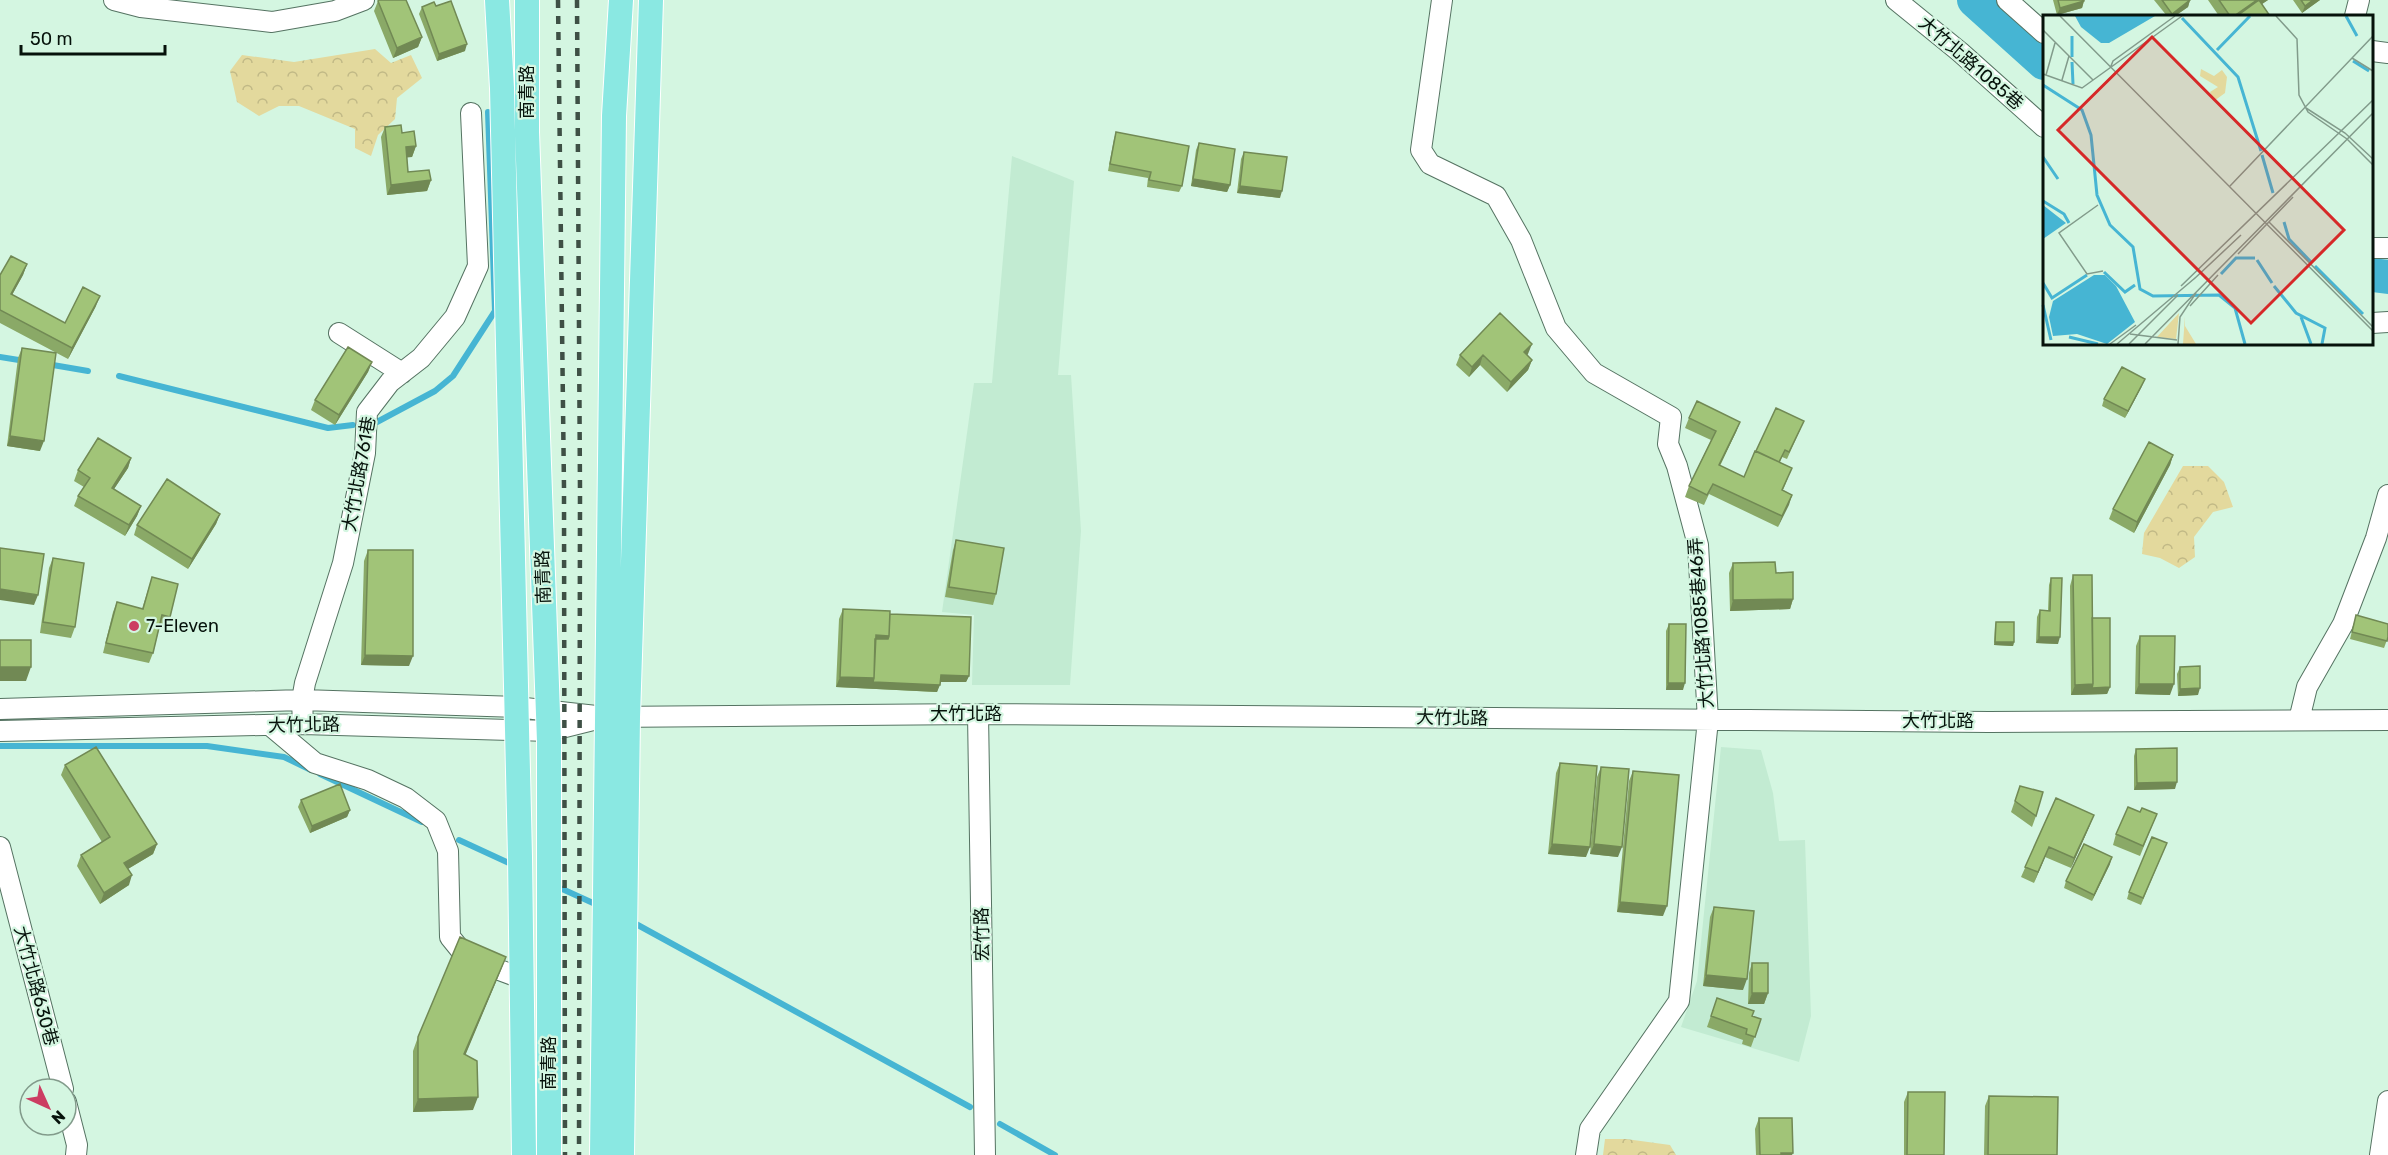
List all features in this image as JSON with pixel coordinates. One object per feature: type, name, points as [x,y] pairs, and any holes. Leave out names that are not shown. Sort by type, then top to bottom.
[{"type":"main road","points":[[497,0],[502,88],[524,1155]]},
{"type":"main road","name":"南青路","points":[[527,0],[527,132],[548,720],[549,1155]]},
{"type":"main road","points":[[621,0],[614,116],[616,717],[622,1155]]},
{"type":"main road","points":[[602,1155],[616,717],[651,0]]},
{"type":"street","points":[[114,0],[141,7],[272,22],[335,11],[364,0]]},
{"type":"street","name":"大竹北路1085巷46弄","points":[[1442,0],[1421,150],[1430,164],[1496,196],[1521,240],[1556,328],[1593,373],[1671,417],[1668,444],[1677,466],[1698,545],[1708,720]]},
{"type":"street","name":"大竹北路1085巷","points":[[1896,0],[1960,52],[2043,126]]},
{"type":"street","points":[[2007,0],[2043,32]]},
{"type":"street","points":[[2355,15],[2359,0]]},
{"type":"street","points":[[2373,51],[2388,53]]},
{"type":"street","name":"大竹北路761巷","points":[[303,724],[302,700],[305,683],[343,563],[365,453],[367,412],[390,382],[421,358],[455,317],[478,266],[471,113]]},
{"type":"street","points":[[2373,323],[2388,322]]},
{"type":"street","points":[[339,333],[402,373]]},
{"type":"street","points":[[2299,720],[2307,687],[2343,624],[2376,538],[2388,495]]},
{"type":"street","name":"大竹北路","points":[[0,709],[302,700],[516,719]]},
{"type":"street","name":"大竹北路","points":[[0,732],[616,717],[978,714],[1708,720],[2388,720]]},
{"type":"street","name":"宏竹路","points":[[978,714],[985,1155]]},
{"type":"street","points":[[1586,1155],[1590,1129],[1679,1001],[1708,720]]},
{"type":"street","points":[[271,726],[315,763],[368,780],[406,798],[436,821],[448,851],[450,937],[467,958],[521,978]]},
{"type":"street","name":"大竹北路630巷","points":[[0,848],[60,1077]]},
{"type":"street","points":[[2380,1155],[2388,1101]]},
{"type":"street","points":[[75,1137],[76,1155]]},
{"type":"shaded area","points":[[1012,156],[1074,181],[1058,375],[1071,375],[1081,531],[1070,685],[972,685],[974,615],[942,612],[974,383],[992,383]]},
{"type":"shaded area","points":[[1721,747],[1761,750],[1773,793],[1779,841],[1805,840],[1811,1016],[1799,1062],[1681,1027],[1697,981]]},
{"type":"green space","points":[[375,49],[391,63],[411,55],[422,78],[397,98],[395,119],[378,135],[371,156],[355,148],[355,129],[299,106],[279,106],[259,116],[237,102],[230,71],[242,55],[294,62]]},
{"type":"green space","points":[[2183,466],[2208,466],[2224,482],[2233,507],[2213,512],[2194,537],[2195,557],[2179,568],[2160,558],[2142,554],[2144,533]]},
{"type":"green space","points":[[1605,1139],[1626,1139],[1670,1145],[1676,1155],[1603,1155]]},
{"type":"building","points":[[379,0],[406,0],[422,37],[397,48]]},
{"type":"building","points":[[2058,0],[2084,0],[2084,1],[2060,8]]},
{"type":"building","points":[[2162,0],[2190,0],[2172,14]]},
{"type":"building","points":[[2219,0],[2257,0],[2235,15],[2229,15]]},
{"type":"building","points":[[2259,0],[2269,15],[2238,15]]},
{"type":"building","points":[[2301,0],[2313,0],[2305,6]]},
{"type":"building","points":[[451,1],[467,44],[439,54],[422,7],[434,2],[436,6]]},
{"type":"building","points":[[401,125],[402,133],[414,131],[416,146],[406,147],[408,172],[429,170],[431,180],[391,185],[385,127]]},
{"type":"building","points":[[1116,132],[1189,146],[1182,186],[1149,180],[1151,172],[1110,164]]},
{"type":"building","points":[[1199,143],[1235,149],[1230,185],[1193,179]]},
{"type":"building","points":[[1244,152],[1287,157],[1282,191],[1240,186]]},
{"type":"building","points":[[11,256],[27,264],[11,294],[65,323],[83,287],[100,296],[72,348],[0,310],[0,275]]},
{"type":"building","points":[[1500,313],[1532,344],[1524,352],[1532,360],[1511,382],[1483,355],[1472,367],[1460,355]]},
{"type":"building","points":[[348,347],[372,362],[339,415],[315,400]]},
{"type":"building","points":[[22,348],[56,353],[44,441],[10,436]]},
{"type":"building","points":[[2122,367],[2145,379],[2128,411],[2104,399]]},
{"type":"building","points":[[1697,401],[1740,422],[1719,465],[1744,477],[1755,451],[1792,468],[1782,490],[1792,495],[1782,516],[1713,484],[1707,495],[1689,486],[1716,431],[1689,418]]},
{"type":"building","points":[[1776,408],[1804,421],[1789,452],[1785,450],[1779,462],[1756,451]]},
{"type":"building","points":[[98,438],[131,458],[112,488],[141,506],[129,525],[78,496],[90,478],[78,470]]},
{"type":"building","points":[[2149,442],[2173,455],[2137,522],[2113,509]]},
{"type":"building","points":[[167,479],[220,514],[192,559],[137,525]]},
{"type":"building","points":[[956,540],[1004,548],[996,594],[949,587]]},
{"type":"building","points":[[0,548],[44,554],[38,595],[0,589]]},
{"type":"building","points":[[368,550],[413,550],[413,656],[365,655]]},
{"type":"building","points":[[53,558],[84,563],[75,627],[43,622]]},
{"type":"building","points":[[1775,562],[1776,573],[1793,572],[1793,599],[1733,600],[1733,563]]},
{"type":"building","points":[[2073,575],[2092,575],[2093,684],[2075,685]]},
{"type":"building","name":"7-Eleven","points":[[152,577],[178,584],[170,617],[162,615],[153,653],[106,643],[117,602],[143,609]]},
{"type":"building","points":[[2051,578],[2062,578],[2060,637],[2039,637],[2040,610],[2050,611]]},
{"type":"building","points":[[843,609],[890,611],[889,636],[876,635],[874,678],[840,677]]},
{"type":"building","points":[[890,614],[971,617],[969,676],[941,675],[940,685],[873,682],[875,639],[888,639]]},
{"type":"building","points":[[2356,615],[2388,624],[2387,641],[2352,632]]},
{"type":"building","points":[[2092,618],[2110,618],[2110,687],[2092,688]]},
{"type":"building","points":[[1996,622],[2014,622],[2014,642],[1995,642]]},
{"type":"building","points":[[1669,624],[1686,624],[1685,683],[1668,683]]},
{"type":"building","points":[[2140,636],[2175,636],[2174,684],[2139,684]]},
{"type":"building","points":[[0,640],[31,640],[31,667],[0,667]]},
{"type":"building","points":[[2200,666],[2200,688],[2180,689],[2180,667]]},
{"type":"building","points":[[96,747],[157,844],[124,863],[132,875],[104,893],[81,855],[110,837],[65,765]]},
{"type":"building","points":[[2177,748],[2177,782],[2137,783],[2136,749]]},
{"type":"building","points":[[1560,763],[1597,766],[1590,847],[1552,844]]},
{"type":"building","points":[[1601,767],[1629,769],[1622,847],[1594,844]]},
{"type":"building","points":[[1633,771],[1679,775],[1667,906],[1620,902]]},
{"type":"building","points":[[340,784],[350,810],[312,826],[301,800]]},
{"type":"building","points":[[2020,786],[2043,792],[2036,816],[2015,801]]},
{"type":"building","points":[[2056,798],[2094,815],[2074,858],[2049,847],[2038,872],[2025,867]]},
{"type":"building","points":[[2128,807],[2140,812],[2142,808],[2157,814],[2143,846],[2116,834]]},
{"type":"building","points":[[2152,837],[2167,843],[2143,898],[2129,892]]},
{"type":"building","points":[[2084,844],[2112,857],[2094,895],[2066,881]]},
{"type":"building","points":[[1714,907],[1754,911],[1747,979],[1706,975]]},
{"type":"building","points":[[460,937],[506,957],[464,1054],[477,1061],[478,1097],[418,1099],[418,1037]]},
{"type":"building","points":[[1752,963],[1768,963],[1768,993],[1752,993]]},
{"type":"building","points":[[1717,998],[1754,1011],[1752,1016],[1761,1019],[1755,1037],[1746,1034],[1747,1029],[1711,1016]]},
{"type":"building","points":[[1908,1092],[1945,1092],[1944,1155],[1907,1155]]},
{"type":"building","points":[[1989,1096],[2058,1097],[2057,1155],[1988,1155]]},
{"type":"building","points":[[1759,1118],[1792,1118],[1793,1153],[1760,1155]]},
{"type":"waterway","points":[[1974,0],[2043,62]]},
{"type":"waterway","points":[[377,422],[435,391],[453,376],[495,311],[488,112]]},
{"type":"waterway","points":[[2373,275],[2388,277]]},
{"type":"waterway","points":[[0,357],[25,361]]},
{"type":"waterway","points":[[47,364],[88,371]]},
{"type":"waterway","points":[[119,376],[328,428],[353,425]]},
{"type":"waterway","points":[[0,746],[207,746],[284,757],[311,770]]},
{"type":"waterway","points":[[320,774],[422,822]]},
{"type":"waterway","points":[[459,840],[509,863]]},
{"type":"waterway","points":[[560,888],[593,903]]},
{"type":"waterway","points":[[636,924],[970,1107]]},
{"type":"waterway","points":[[1000,1124],[1055,1155]]},
{"type":"railway","points":[[558,0],[564,488],[565,1155]]},
{"type":"railway","points":[[577,0],[580,492],[579,1155]]},
{"type":"place","name":"7-Eleven","points":[[134,626]]}]
